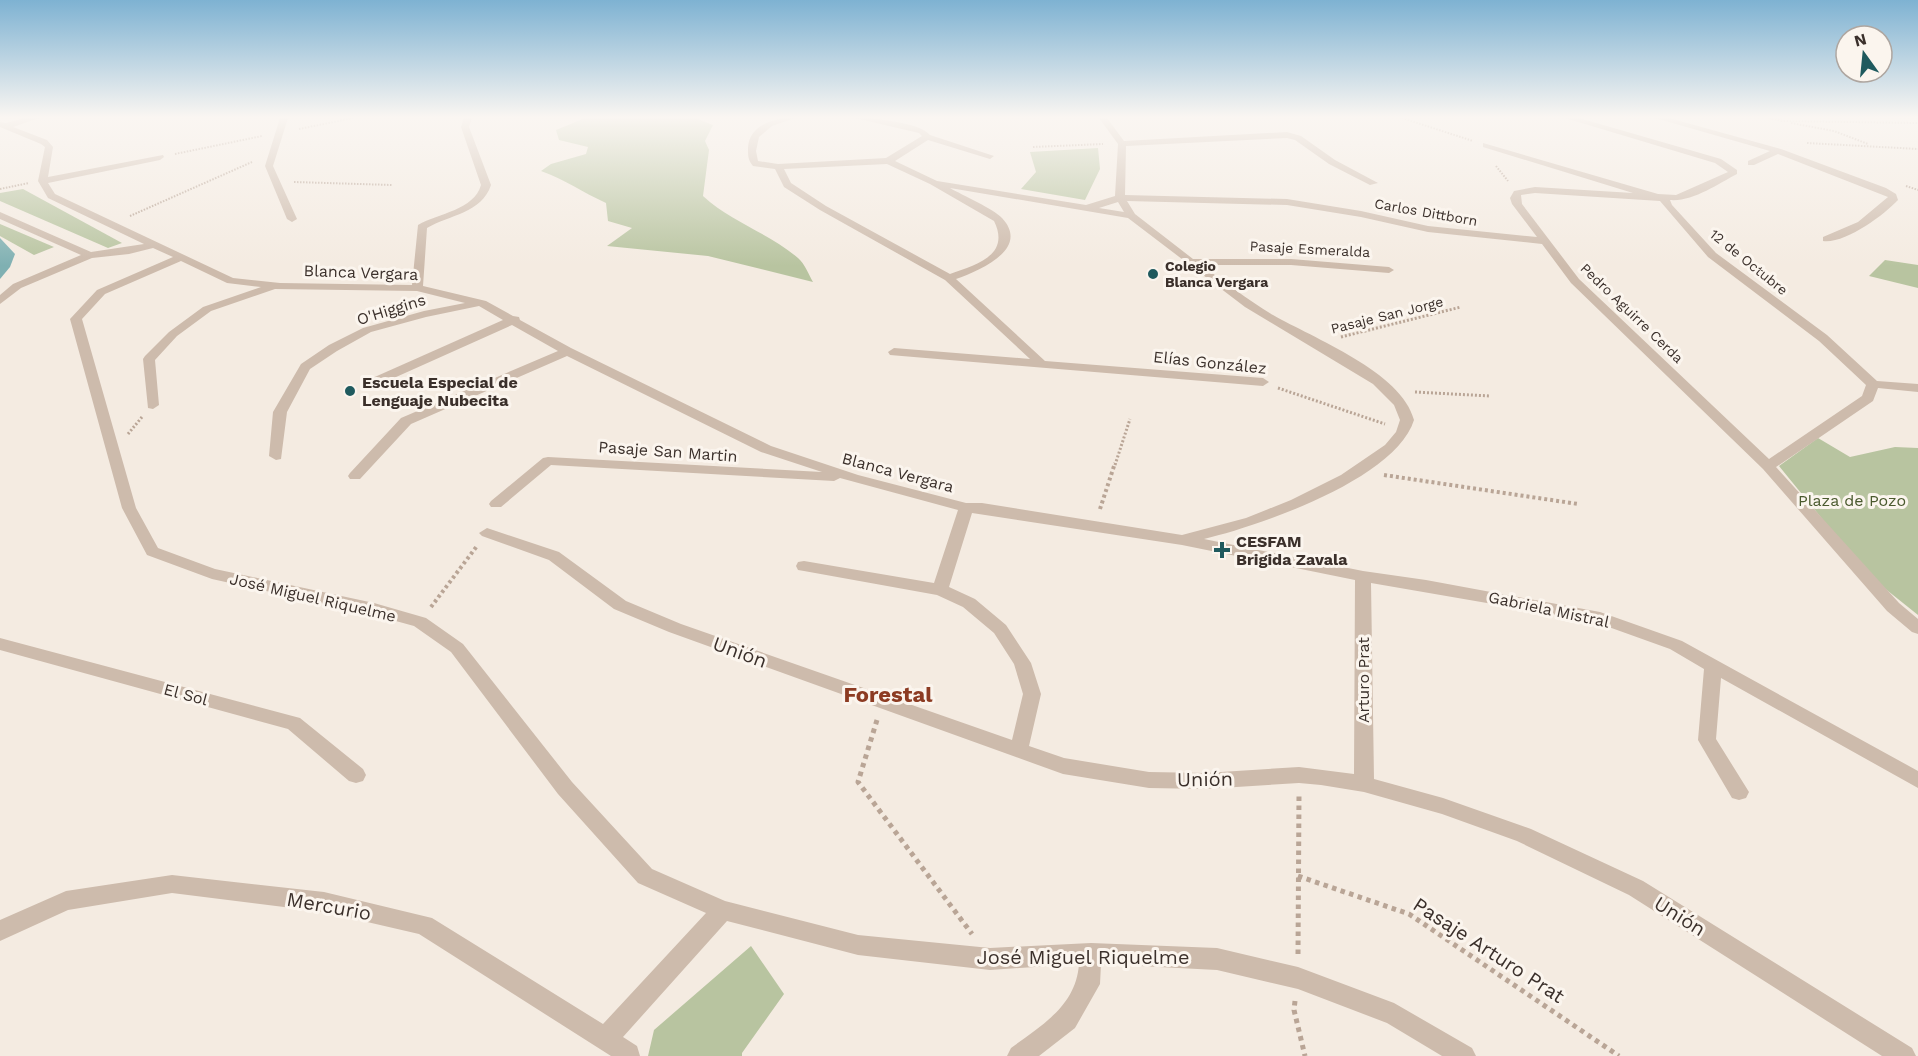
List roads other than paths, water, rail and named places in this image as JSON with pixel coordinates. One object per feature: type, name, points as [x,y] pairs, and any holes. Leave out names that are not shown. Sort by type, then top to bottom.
[{"type":"street","points":[[45,167],[43,181],[110,167]]},
{"type":"street","points":[[271,167],[292,219]]},
{"type":"street","points":[[417,288],[422,227],[430,221],[478,202],[486,194],[486,185],[480,167]]},
{"type":"street","points":[[779,167],[787,185],[949,278],[1040,362]]},
{"type":"street","points":[[901,167],[933,182],[998,219],[1004,228],[1004,240],[998,254],[981,266],[949,278]]},
{"type":"street","points":[[1123,167],[1120,198],[1131,216],[1192,262]]},
{"type":"street","points":[[1342,167],[1373,183]]},
{"type":"street","points":[[1559,167],[1664,199],[1687,196],[1734,172],[1727,167]]},
{"type":"street","points":[[1822,167],[1883,190],[1893,196],[1893,200],[1873,218],[1847,234],[1827,239]]},
{"type":"street","name":"Blanca Vergara","points":[[43,181],[51,196],[231,280],[280,286],[417,288],[482,303],[515,319],[567,351],[766,449],[853,478],[966,508],[1182,540],[1259,519],[1359,471],[1385,453],[1406,431],[1407,419],[1402,407],[1390,393],[1352,364],[1267,316],[1192,262]]},
{"type":"street","points":[[933,182],[959,184],[1131,216]]},
{"type":"street","name":"Pedro Aguirre Cerda","points":[[1664,199],[1535,190],[1517,194],[1515,198],[1517,204],[1575,281],[1768,466],[1893,607],[1918,628]]},
{"type":"street","name":"Carlos Dittborn","points":[[1088,208],[1120,198],[1287,202],[1361,214],[1428,229],[1545,241]]},
{"type":"street","name":"12 de Octubre","points":[[1664,199],[1712,255],[1823,338],[1873,384]]},
{"type":"street","points":[[0,215],[90,255]]},
{"type":"street","points":[[0,301],[16,286],[90,255],[129,251],[152,245]]},
{"type":"street","name":"José Miguel Riquelme","points":[[180,258],[101,292],[76,319],[129,508],[152,551],[212,574],[374,609],[420,622],[457,648],[565,788],[645,876],[723,910],[858,945],[990,959],[1091,953],[1217,958],[1298,978],[1394,1014],[1464,1056]]},
{"type":"street","name":"Pasaje Esmeralda","points":[[1192,262],[1269,260],[1337,263],[1389,270]]},
{"type":"street","points":[[153,405],[150,359],[173,334],[207,309],[280,286]]},
{"type":"street","name":"O'Higgins","points":[[276,456],[280,412],[305,368],[333,348],[367,330],[424,314],[482,303]]},
{"type":"street","points":[[372,383],[515,319]]},
{"type":"street","points":[[355,476],[406,421],[567,351]]},
{"type":"street","name":"Elías González","points":[[894,352],[1040,362],[1263,382]]},
{"type":"street","points":[[1768,466],[1868,398],[1873,384],[1918,388]]},
{"type":"street","name":"Pasaje San Martin","points":[[496,504],[548,461],[853,478]]},
{"type":"street","points":[[940,590],[966,508]]},
{"type":"street","name":"Unión","points":[[487,533],[554,556],[620,605],[675,628],[1063,766],[1149,780],[1205,781],[1299,775],[1364,784],[1443,806],[1524,835],[1636,888],[1904,1056]]},
{"type":"street","name":"Gabriela Mistral","points":[[1182,540],[1363,576],[1426,585],[1594,616],[1676,645],[1918,780]]},
{"type":"street","points":[[804,566],[940,590],[969,603],[1000,629],[1022,663],[1032,694],[1018,750]]},
{"type":"street","name":"Arturo Prat","points":[[1363,576],[1364,784]]},
{"type":"street","name":"El Sol","points":[[0,644],[294,723],[356,775]]},
{"type":"street","points":[[1713,664],[1707,740],[1739,792]]},
{"type":"street","name":"Mercurio","points":[[0,931],[66,901],[172,884],[324,902],[424,925],[628,1054]]},
{"type":"street","points":[[606,1038],[723,910]]},
{"type":"street","points":[[1019,1056],[1067,1020],[1089,984],[1091,953]]},
{"type":"water","points":[[0,238],[15,254],[10,267],[0,279]]},
{"type":"place","name":"Colegio Blanca Vergara","points":[[1153,274]]},
{"type":"place","name":"Escuela Especial de Lenguaje Nubecita","points":[[350,391]]},
{"type":"place","name":"CESFAM Brigida Zavala","points":[[1222,550]]},
{"type":"district","name":"Forestal","points":[[888,694]]},
{"type":"park label","name":"Plaza de Pozo","points":[[1852,500]]}]
